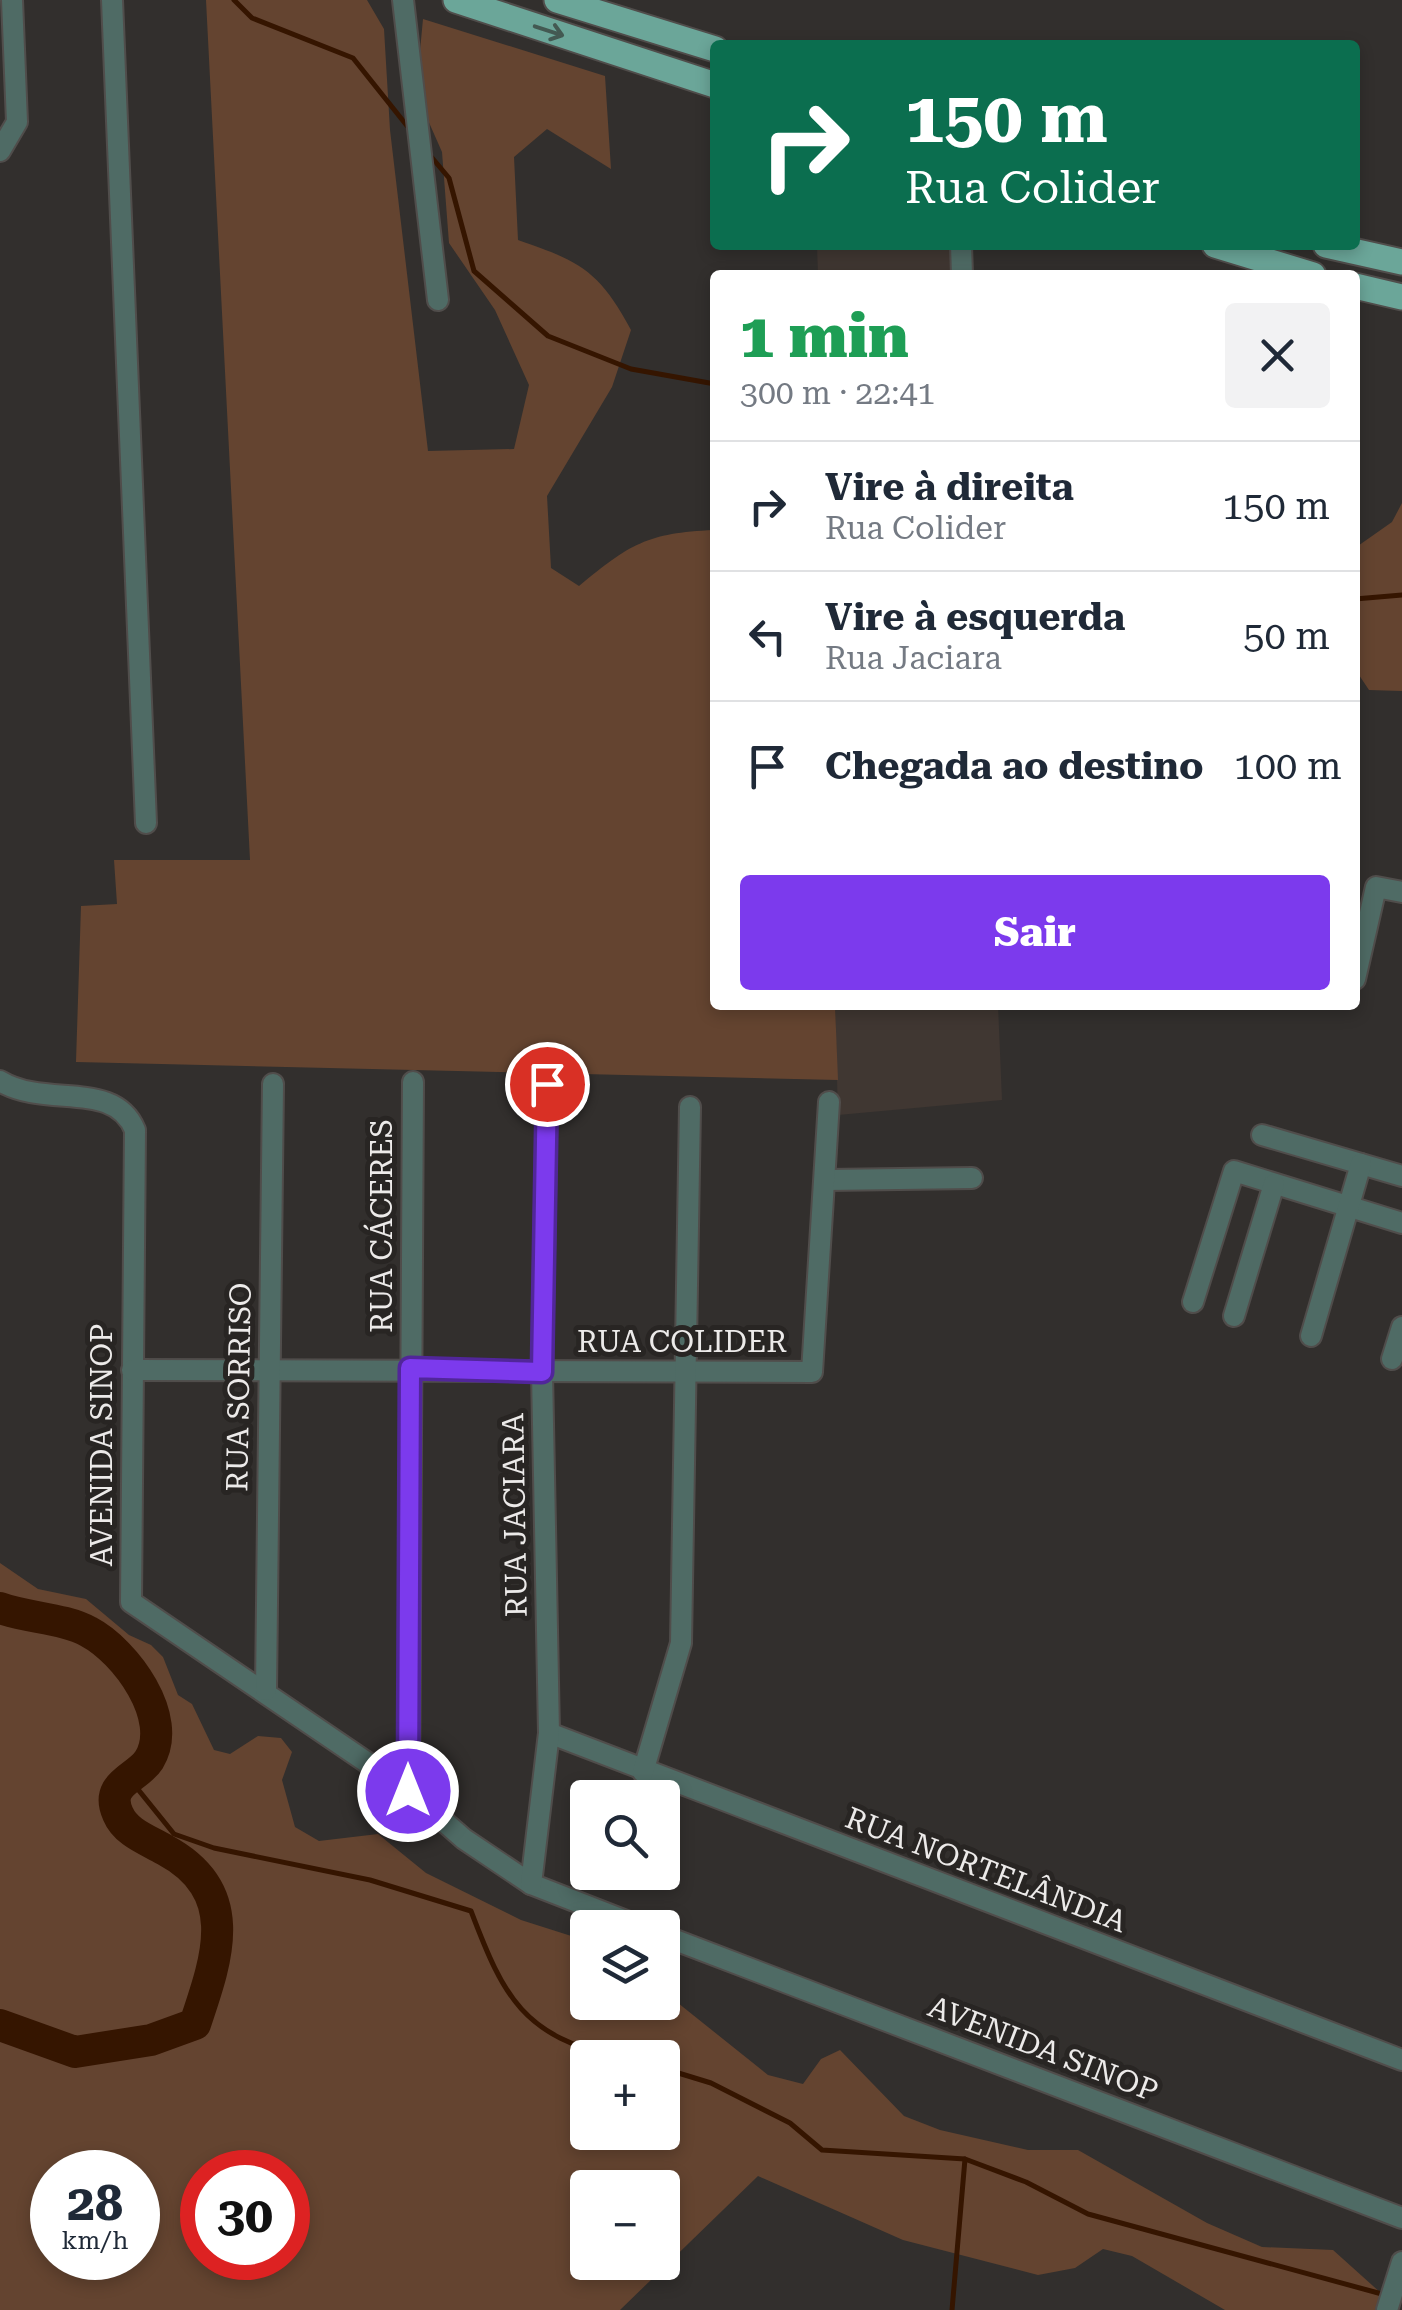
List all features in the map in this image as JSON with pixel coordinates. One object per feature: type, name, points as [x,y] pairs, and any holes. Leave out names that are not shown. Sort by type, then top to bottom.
[{"type":"main road","points":[[456,0],[710,84]]},
{"type":"main road","points":[[556,0],[710,48]]},
{"type":"main road","points":[[1231,250],[1296,270]]},
{"type":"main road","points":[[1348,250],[1402,262]]},
{"type":"main road","points":[[1360,278],[1402,274]]},
{"type":"main road","points":[[1360,287],[1402,297]]},
{"type":"street","points":[[0,152],[17,122],[12,0]]},
{"type":"street","points":[[112,0],[146,823]]},
{"type":"street","points":[[403,0],[438,300]]},
{"type":"street","points":[[1360,957],[1376,887],[1402,892]]},
{"type":"street","name":"AVENIDA SINOP","points":[[0,1081],[34,1095],[111,1101],[130,1118],[135,1130],[131,1602],[266,1690],[408,1791],[464,1839],[531,1884],[598,1910]]},
{"type":"street","name":"RUA CÁCERES","points":[[408,1791],[413,1082]]},
{"type":"street","name":"RUA SORRISO","points":[[266,1690],[273,1084]]},
{"type":"street","name":"RUA JACIARA","points":[[531,1884],[550,1733],[542,1372],[547,1084]]},
{"type":"street","points":[[829,1102],[826,1180],[972,1178]]},
{"type":"street","points":[[643,1772],[681,1643],[682,1373],[690,1106]]},
{"type":"street","points":[[1262,1135],[1402,1176]]},
{"type":"street","points":[[1311,1336],[1361,1164]]},
{"type":"street","points":[[1193,1302],[1234,1172],[1402,1223]]},
{"type":"street","name":"RUA COLIDER","points":[[132,1370],[269,1367],[812,1372],[826,1180]]},
{"type":"street","points":[[1234,1316],[1274,1184]]},
{"type":"street","points":[[1392,1358],[1402,1327]]},
{"type":"street","name":"RUA NORTELÂNDIA","points":[[550,1733],[643,1772],[1402,2060]]},
{"type":"street","name":"AVENIDA SINOP","points":[[680,1942],[1402,2218]]},
{"type":"street","points":[[1387,2310],[1402,2262]]},
{"type":"shaded area","points":[[206,0],[367,0],[384,29],[390,130],[428,451],[514,449],[529,385],[495,310],[449,243],[442,152],[416,93],[423,19],[605,76],[611,169],[547,129],[514,157],[518,240],[557,254],[585,270],[608,294],[631,330],[612,387],[547,496],[551,568],[579,586],[640,543],[672,534],[710,530],[710,1010],[835,1010],[838,1080],[76,1062],[81,906],[117,904],[114,860],[250,860]]},
{"type":"shaded area","points":[[817,250],[950,250],[951,270],[818,270]]},
{"type":"shaded area","points":[[1402,503],[1402,691],[1369,690],[1360,676],[1360,544],[1392,522]]},
{"type":"shaded area","points":[[835,1010],[998,1010],[1002,1100],[838,1115]]},
{"type":"shaded area","points":[[0,1563],[38,1589],[86,1599],[129,1635],[151,1645],[163,1657],[178,1695],[192,1704],[214,1750],[230,1754],[258,1736],[281,1738],[292,1752],[282,1780],[295,1827],[319,1841],[378,1834],[426,1873],[521,1920],[570,1936],[570,2020],[680,2020],[680,2005],[768,2075],[803,2084],[821,2059],[840,2050],[904,2116],[940,2130],[1028,2150],[1078,2150],[1207,2223],[1262,2247],[1333,2250],[1382,2294],[1375,2310],[1225,2310],[1132,2256],[1103,2249],[1075,2268],[1038,2275],[903,2240],[758,2176],[680,2252],[680,2170],[570,2170],[570,2280],[651,2280],[620,2310],[0,2310]]},
{"type":"waterway","points":[[234,0],[252,18],[353,58],[412,132]]},
{"type":"waterway","points":[[428,153],[449,178],[474,271],[548,336],[631,369],[710,383]]},
{"type":"waterway","points":[[1360,599],[1402,595]]},
{"type":"waterway","points":[[0,1608],[89,1632],[131,1670],[151,1706],[155,1743],[144,1767],[118,1788],[118,1814],[132,1831],[189,1866],[205,1885],[214,1905],[217,1927],[211,1974],[195,2024],[151,2040],[75,2052],[0,2025]]},
{"type":"waterway","points":[[128,1777],[174,1834],[214,1848],[370,1880],[471,1911],[495,1968],[521,2009],[539,2025],[570,2042]]},
{"type":"waterway","points":[[680,2074],[711,2083],[790,2123],[822,2150],[965,2159],[1026,2182],[1088,2214],[1382,2294]]},
{"type":"waterway","points":[[952,2310],[965,2159]]},
{"type":"route","points":[[408,1791],[410,1368],[542,1372],[547,1084]]}]
